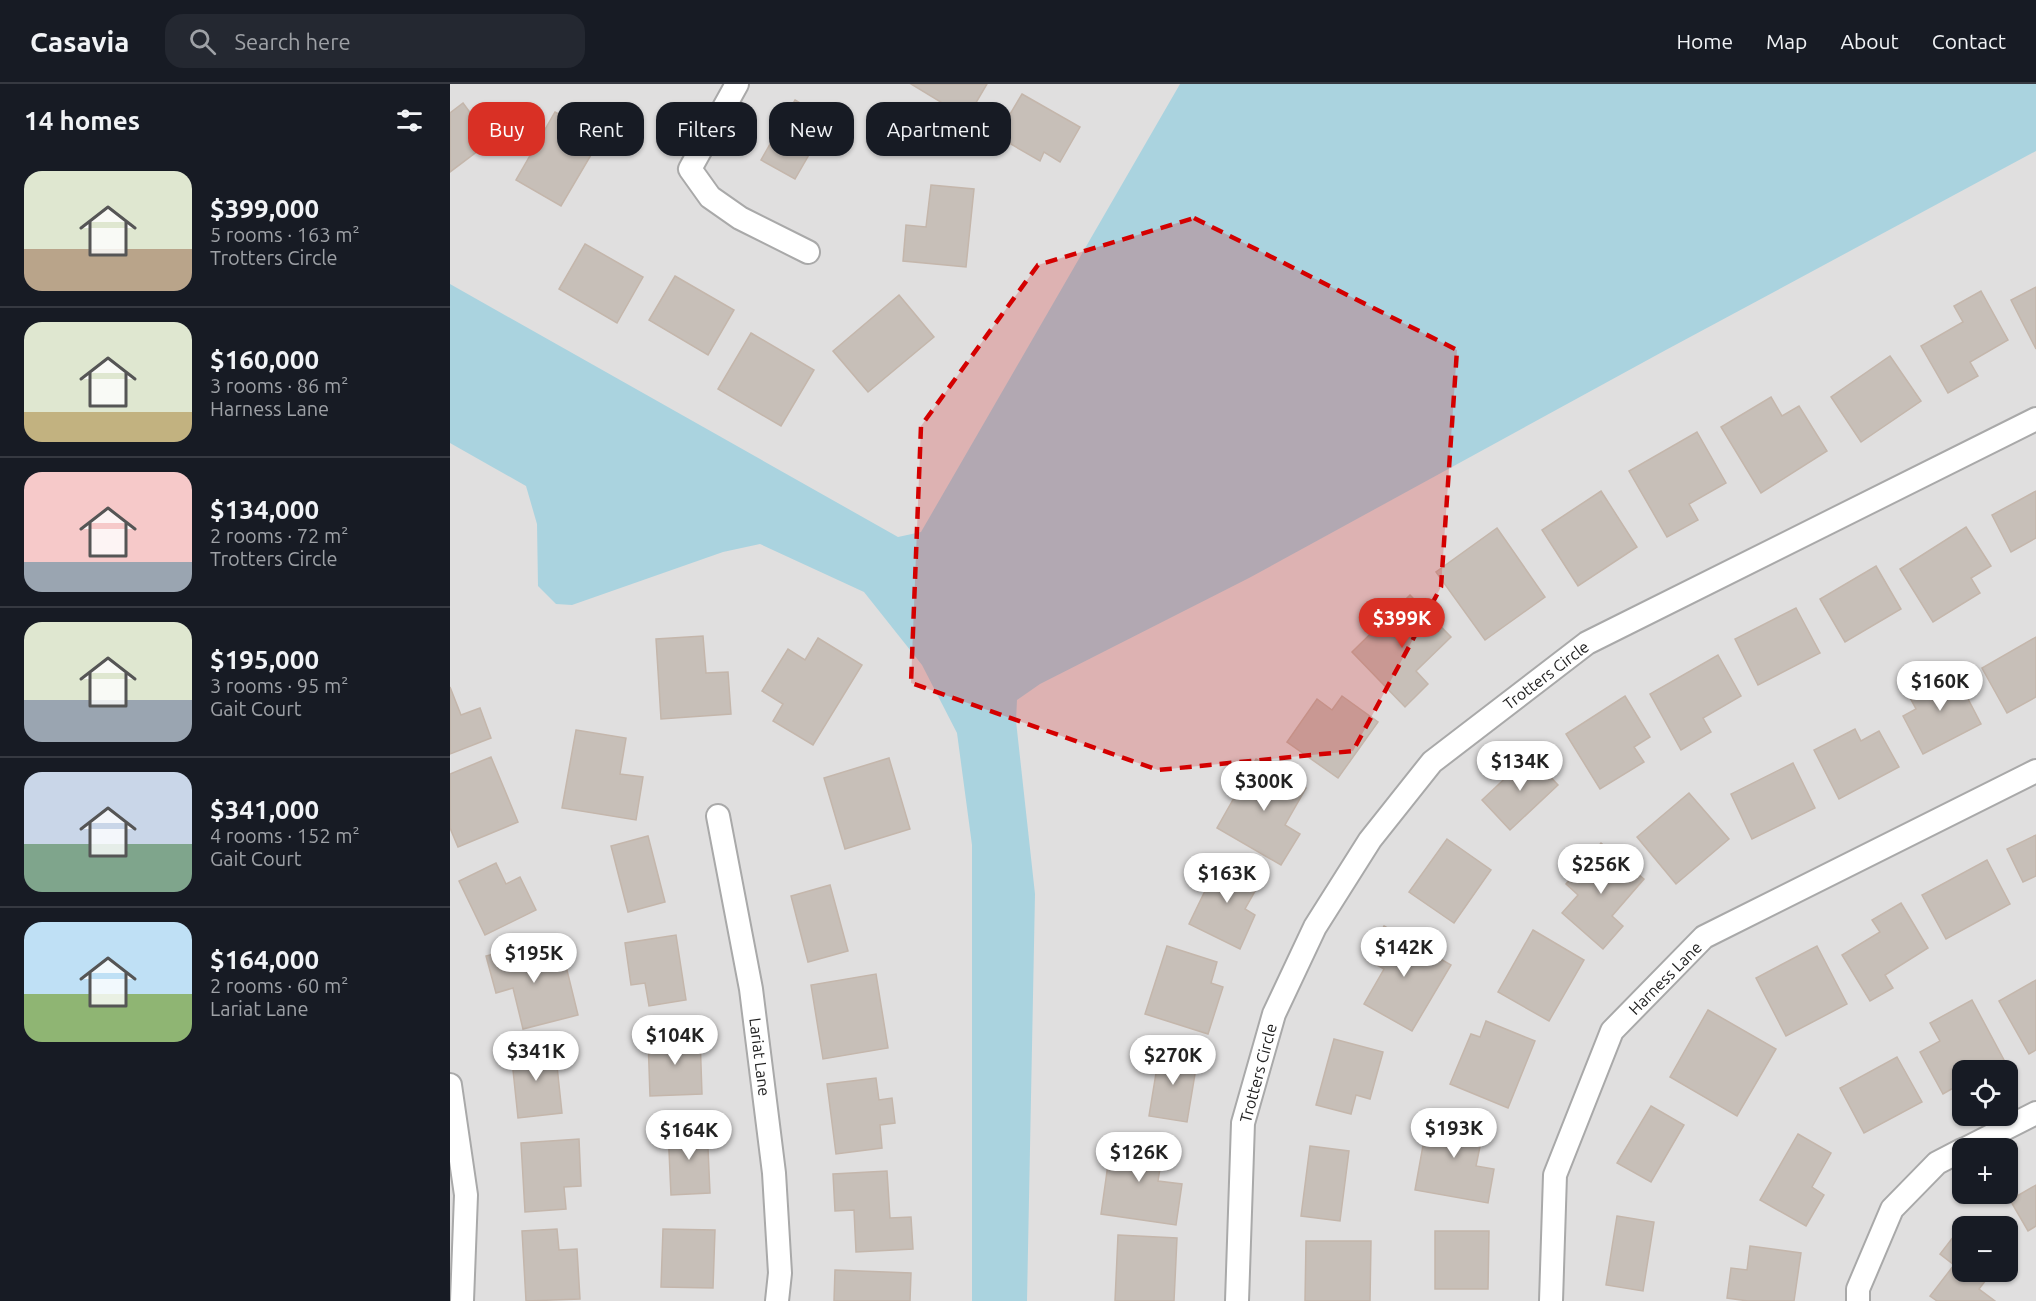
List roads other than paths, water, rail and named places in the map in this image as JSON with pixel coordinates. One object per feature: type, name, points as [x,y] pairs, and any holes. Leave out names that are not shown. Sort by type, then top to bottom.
[{"type":"street","points":[[737,84],[690,169],[710,197],[740,218],[808,252]]},
{"type":"street","name":"Trotters Circle","points":[[1237,1301],[1243,1123],[1274,1014],[1315,927],[1370,840],[1432,762],[1587,643],[2036,419]]},
{"type":"street","name":"Harness Lane","points":[[1551,1301],[1555,1175],[1612,1031],[1704,938],[2036,771]]},
{"type":"street","name":"Lariat Lane","points":[[718,816],[751,989],[774,1173],[780,1273],[777,1301]]},
{"type":"street","points":[[450,1085],[466,1195],[462,1301]]},
{"type":"street","points":[[1987,1138],[2036,1113]]},
{"type":"street","points":[[1858,1301],[1858,1289],[1892,1209],[1937,1163],[1952,1156]]},
{"type":"water","points":[[1180,84],[2036,84],[2036,151],[1249,578],[1040,684],[1017,700],[1016,721],[1035,894],[1027,1301],[972,1301],[972,845],[957,733],[922,665],[864,592],[760,544],[723,552],[572,605],[556,604],[538,586],[537,524],[526,486],[450,443],[450,284],[898,537],[921,532]]}]
